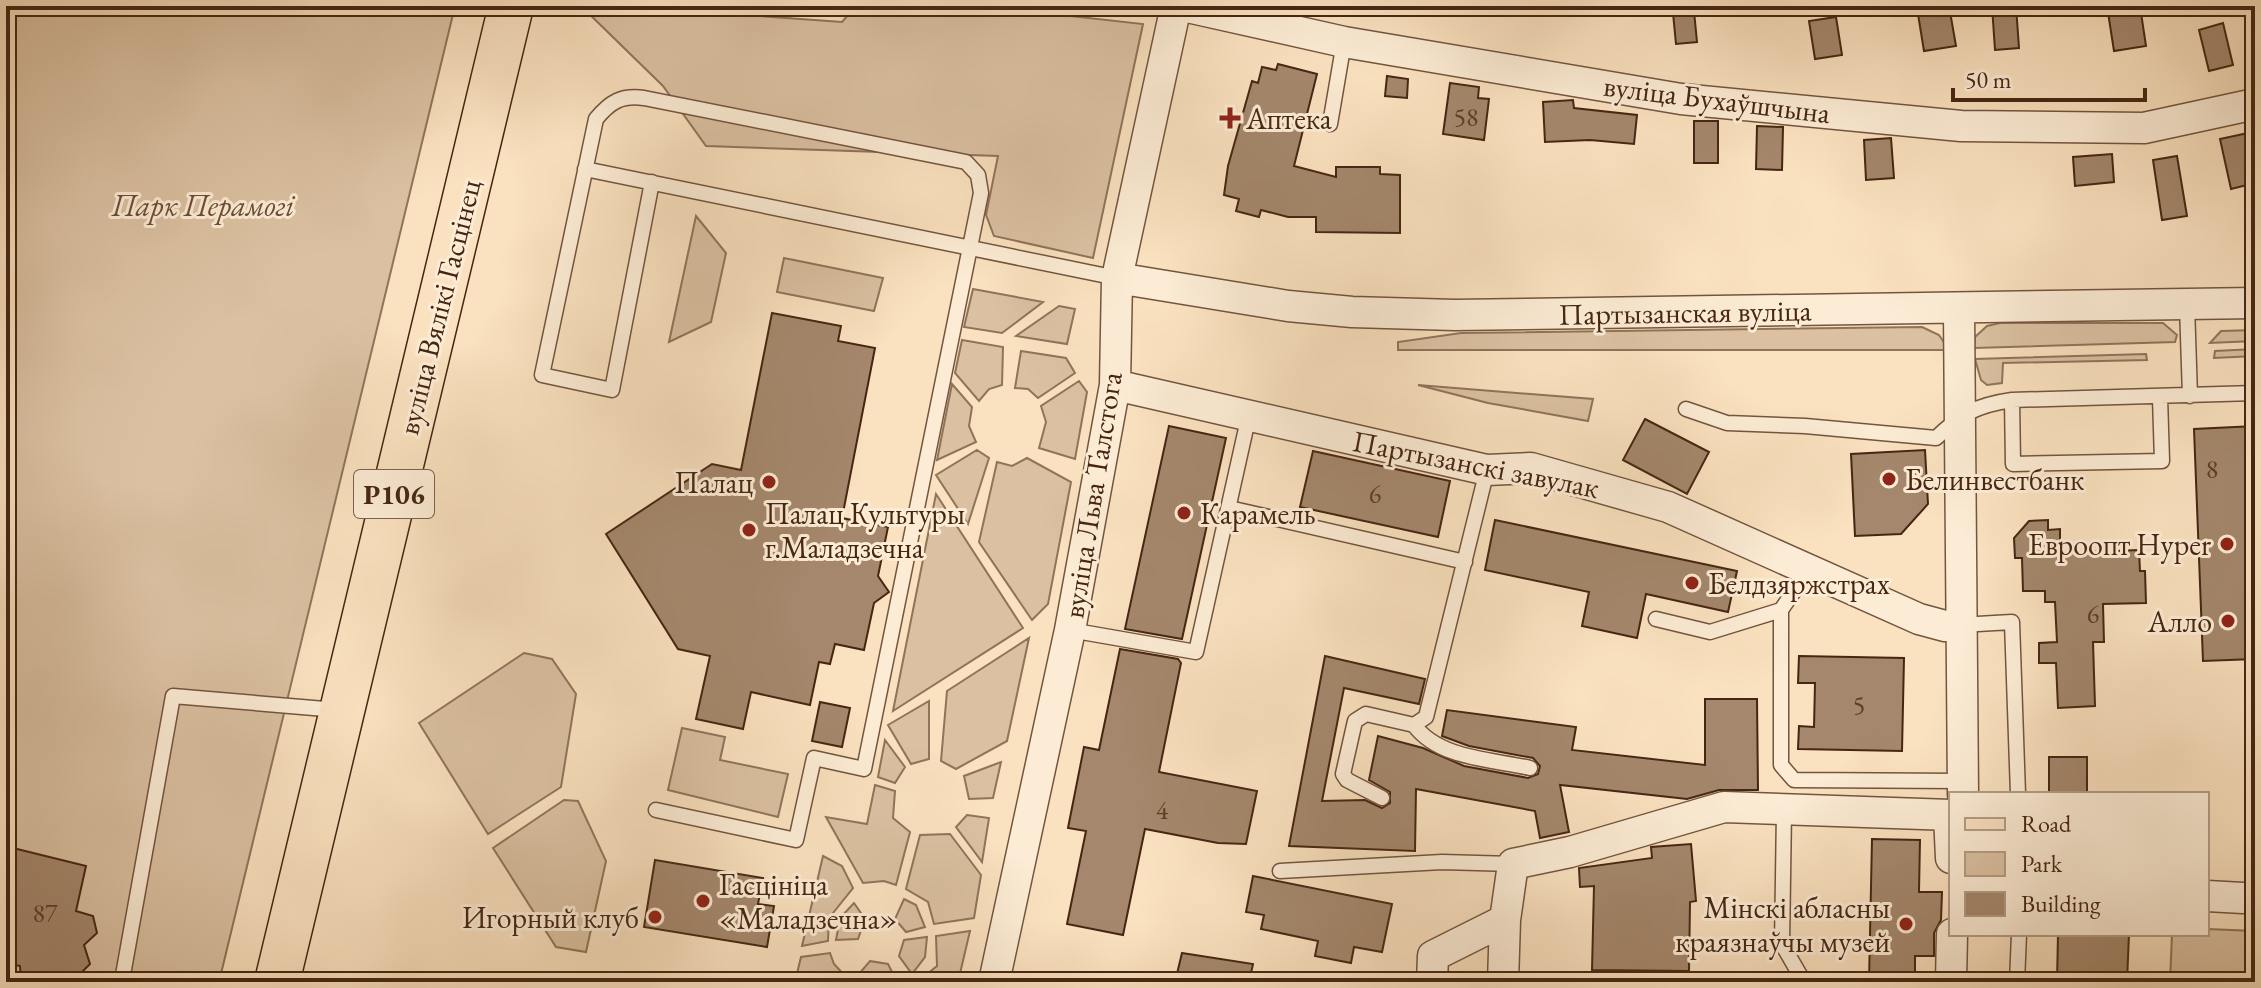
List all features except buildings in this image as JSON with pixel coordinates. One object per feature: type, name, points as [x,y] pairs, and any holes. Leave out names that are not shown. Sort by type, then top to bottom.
[{"type":"main road","name":"вуліца Вялікі Гасцінец","points":[[277,982],[511,6]]},
{"type":"street","name":"вуліца Льва Талстога","points":[[994,982],[1070,630],[1115,385],[1117,278],[1176,6]]},
{"type":"street","name":"вуліца Бухаўшчына","points":[[1183,6],[1344,42],[1681,99],[1961,126],[2144,128],[2255,104]]},
{"type":"street","name":"Партызанская вуліца","points":[[1117,278],[1352,312],[1455,315],[1959,310],[2255,303]]},
{"type":"street","points":[[1956,792],[1960,625],[1959,310]]},
{"type":"street","name":"Партызанскі завулак","points":[[1115,385],[1487,470],[1531,468],[1668,507],[1919,619],[1945,626],[1960,625]]},
{"type":"street","points":[[1503,982],[1505,920],[1513,864],[1570,852],[1724,807],[1784,811],[1949,801]]},
{"type":"street","points":[[2209,896],[2243,898]]},
{"type":"street","points":[[1432,982],[1433,956],[1505,920]]},
{"type":"street","points":[[1951,982],[1952,936]]},
{"type":"lane","points":[[1330,124],[1344,42]]},
{"type":"lane","points":[[652,182],[612,390],[542,375],[596,119],[609,102],[631,96],[966,162],[978,175],[981,193],[864,769],[814,758],[796,840],[656,810]]},
{"type":"lane","points":[[585,169],[1117,278]]},
{"type":"lane","points":[[2187,306],[2190,396]]},
{"type":"lane","points":[[1686,409],[1727,423],[1805,426],[1936,438],[1960,415],[1991,403],[2012,400],[2255,393]]},
{"type":"lane","points":[[2012,400],[2013,464],[2043,464],[2162,461],[2160,397]]},
{"type":"lane","points":[[1070,630],[1196,652],[1249,415]]},
{"type":"lane","points":[[1414,725],[1426,717],[1487,470]]},
{"type":"lane","points":[[1229,508],[1465,562]]},
{"type":"lane","points":[[1808,571],[1781,610],[1781,765],[1794,780],[1949,800]]},
{"type":"lane","points":[[1656,619],[1710,632],[1781,610]]},
{"type":"lane","points":[[1960,625],[2012,622],[2018,792]]},
{"type":"lane","points":[[123,975],[173,696],[342,710]]},
{"type":"lane","points":[[1382,798],[1347,780],[1343,774],[1355,721],[1366,714],[1414,725],[1425,739],[1441,749],[1530,768]]},
{"type":"lane","points":[[1784,811],[1782,944],[1804,982]]},
{"type":"lane","points":[[1280,871],[1442,862],[1513,864]]},
{"type":"lane","points":[[2017,982],[2019,936]]},
{"type":"green space","name":"Парк Перамогі","points":[[6,6],[455,6],[219,982],[6,982]]},
{"type":"green space","points":[[581,6],[697,6],[705,12],[842,22],[856,6],[979,6],[1143,24],[1093,258],[994,236],[986,215],[998,156],[706,146],[663,86]]},
{"type":"green space","points":[[696,216],[726,253],[711,322],[669,342]]},
{"type":"green space","points":[[784,258],[883,278],[874,311],[777,292]]},
{"type":"green space","points":[[973,289],[1043,302],[1002,333],[964,327]]},
{"type":"green space","points":[[1059,306],[1075,309],[1067,344],[1016,336]]},
{"type":"green space","points":[[2000,323],[2163,323],[2177,335],[2175,342],[1974,348],[1975,337],[1987,326]]},
{"type":"green space","points":[[1922,327],[1939,335],[1949,350],[1398,350],[1398,342],[1461,333]]},
{"type":"green space","points":[[2255,330],[2255,341],[2210,343],[2221,331]]},
{"type":"green space","points":[[962,340],[1003,347],[1002,385],[989,389],[979,401],[955,373]]},
{"type":"green space","points":[[2255,349],[2255,356],[2214,358],[2215,351]]},
{"type":"green space","points":[[1021,351],[1066,358],[1075,373],[1038,398],[1028,389],[1015,388]]},
{"type":"green space","points":[[2146,354],[2147,360],[2003,363],[2002,383],[1987,385],[1981,380],[1975,359]]},
{"type":"green space","points":[[1079,381],[1087,392],[1075,459],[1039,448],[1046,422],[1041,406]]},
{"type":"green space","points":[[952,384],[972,407],[969,426],[976,442],[937,460]]},
{"type":"green space","points":[[1418,385],[1593,399],[1588,421],[1488,403]]},
{"type":"green space","points":[[977,450],[989,458],[968,524],[936,475]]},
{"type":"green space","points":[[1027,458],[1071,482],[1048,604],[1032,620],[979,542],[997,462],[1012,466]]},
{"type":"green space","points":[[936,494],[1023,628],[893,711]]},
{"type":"green space","points":[[1029,638],[1007,741],[956,769],[941,761],[947,691]]},
{"type":"green space","points":[[524,653],[552,659],[576,694],[561,787],[488,834],[419,723]]},
{"type":"green space","points":[[929,701],[929,759],[911,764],[888,725]]},
{"type":"green space","points":[[682,728],[725,737],[720,760],[788,774],[778,817],[668,790]]},
{"type":"green space","points":[[885,740],[905,767],[895,783],[878,777]]},
{"type":"green space","points":[[1001,762],[993,798],[969,799],[964,776]]},
{"type":"green space","points":[[875,785],[895,791],[893,818],[910,832],[896,885],[884,881],[863,883],[826,817],[867,824]]},
{"type":"green space","points":[[564,800],[578,801],[606,861],[586,952],[556,947],[493,848]]},
{"type":"green space","points":[[967,815],[989,818],[982,862],[956,827]]},
{"type":"green space","points":[[950,834],[981,875],[974,918],[934,924],[928,902],[906,889],[920,835]]},
{"type":"green space","points":[[823,856],[842,866],[853,888],[829,918],[828,941],[802,946]]},
{"type":"green space","points":[[904,899],[916,905],[925,927],[906,932],[895,919]]},
{"type":"green space","points":[[854,903],[865,919],[858,939],[836,940],[840,918]]},
{"type":"green space","points":[[2209,929],[2255,931],[2255,982],[2170,982],[2172,936],[2209,936]]},
{"type":"green space","points":[[970,931],[958,982],[917,982],[937,966],[936,936]]},
{"type":"green space","points":[[927,937],[925,957],[912,974],[899,956],[904,940]]},
{"type":"green space","points":[[830,953],[834,964],[847,978],[844,982],[795,982],[801,957]]},
{"type":"green space","points":[[870,961],[888,964],[897,982],[868,982],[858,975]]},
{"type":"place","name":"Аптека","points":[[1230,118]]},
{"type":"place","name":"Белинвестбанк","points":[[1889,479]]},
{"type":"place","name":"Палац","points":[[769,482]]},
{"type":"place","name":"Карамель","points":[[1184,513]]},
{"type":"place","name":"Палац Культуры г.Маладзечна","points":[[749,530]]},
{"type":"place","name":"Евроопт Hyper","points":[[2227,544]]},
{"type":"place","name":"Белдзяржстрах","points":[[1692,583]]},
{"type":"place","name":"Алло","points":[[2228,621]]},
{"type":"place","name":"Гасцініца «Маладзечна»","points":[[703,901]]},
{"type":"place","name":"Игорный клуб","points":[[655,917]]},
{"type":"place","name":"Мінскі абласны краязнаўчы музей","points":[[1906,924]]}]
